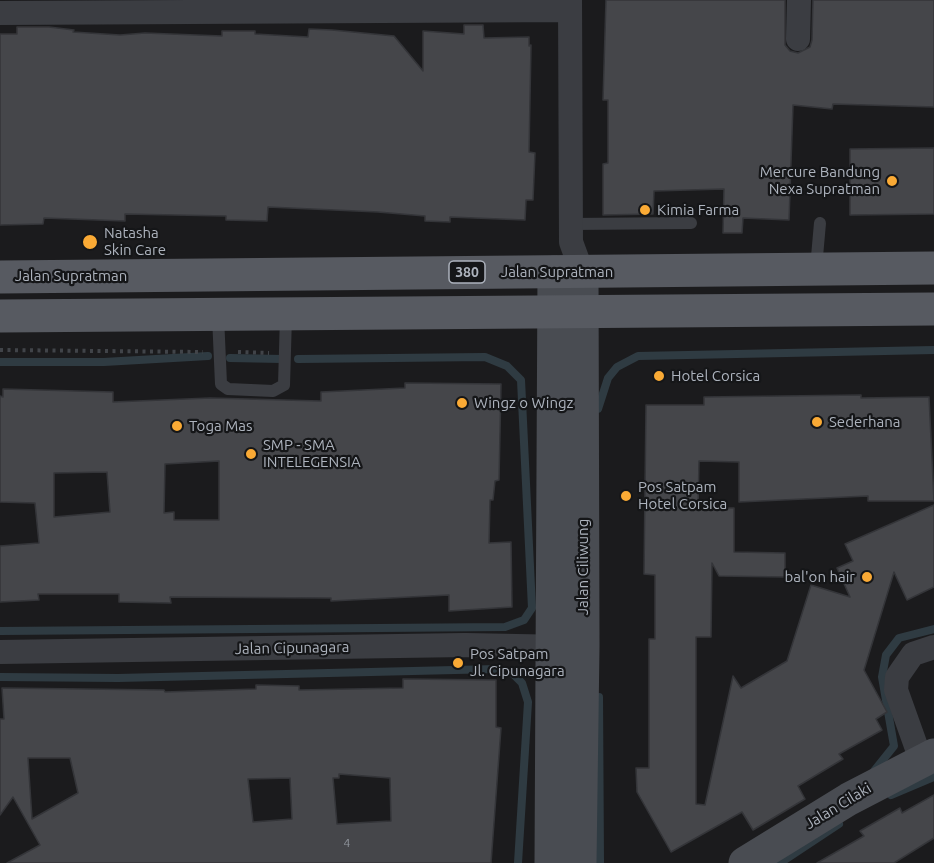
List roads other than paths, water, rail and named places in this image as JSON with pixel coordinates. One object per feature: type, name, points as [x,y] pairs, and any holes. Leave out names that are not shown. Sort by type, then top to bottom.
[{"type":"main road","name":"Jalan Supratman","points":[[0,277],[570,252],[816,269],[934,268]]},
{"type":"main road","points":[[0,316],[934,309]]},
{"type":"street","points":[[798,39],[799,0]]},
{"type":"street","points":[[0,13],[570,5],[570,252]]},
{"type":"street","name":"Jalan Ciliwung","points":[[570,252],[567,647],[580,863]]},
{"type":"street","name":"Jalan Cipunagara","points":[[0,652],[465,645],[567,647]]},
{"type":"street","name":"Jalan Ciliwung","points":[[551,863],[567,647]]},
{"type":"street","points":[[927,758],[896,690],[897,677],[913,654],[934,647]]},
{"type":"street","name":"Jalan Cilaki","points":[[745,863],[849,799],[927,758]]},
{"type":"lane","points":[[570,252],[692,223]]},
{"type":"lane","points":[[816,269],[820,223]]},
{"type":"lane","points":[[218,314],[221,384],[228,388],[273,391],[284,385],[286,314]]},
{"type":"waterway","points":[[598,409],[608,378],[617,367],[638,356],[934,350]]},
{"type":"waterway","points":[[0,362],[104,362],[208,356]]},
{"type":"waterway","points":[[0,631],[505,627],[524,620],[532,608],[521,380],[507,366],[485,357],[298,359]]},
{"type":"waterway","points":[[230,358],[282,359]]},
{"type":"waterway","points":[[874,771],[894,746],[882,677],[886,655],[899,638],[934,629]]},
{"type":"waterway","points":[[0,677],[118,678],[497,669],[512,673],[522,683],[528,702],[518,863]]},
{"type":"waterway","points":[[599,697],[600,863]]},
{"type":"waterway","points":[[891,795],[934,777]]},
{"type":"waterway","points":[[780,863],[839,824]]},
{"type":"place","name":"Mercure Bandung Nexa Supratman","points":[[892,181]]},
{"type":"place","name":"Kimia Farma","points":[[645,210]]},
{"type":"place","name":"Natasha Skin Care","points":[[90,242]]},
{"type":"place","name":"Hotel Corsica","points":[[659,376]]},
{"type":"place","name":"Wingz o Wingz","points":[[462,403]]},
{"type":"place","name":"Sederhana","points":[[817,422]]},
{"type":"place","name":"Toga Mas","points":[[177,426]]},
{"type":"place","name":"SMP - SMA INTELEGENSIA","points":[[251,454]]},
{"type":"place","name":"Pos Satpam Hotel Corsica","points":[[626,496]]},
{"type":"place","name":"bal'on hair","points":[[867,577]]},
{"type":"place","name":"Pos Satpam Jl. Cipunagara","points":[[458,663]]}]
